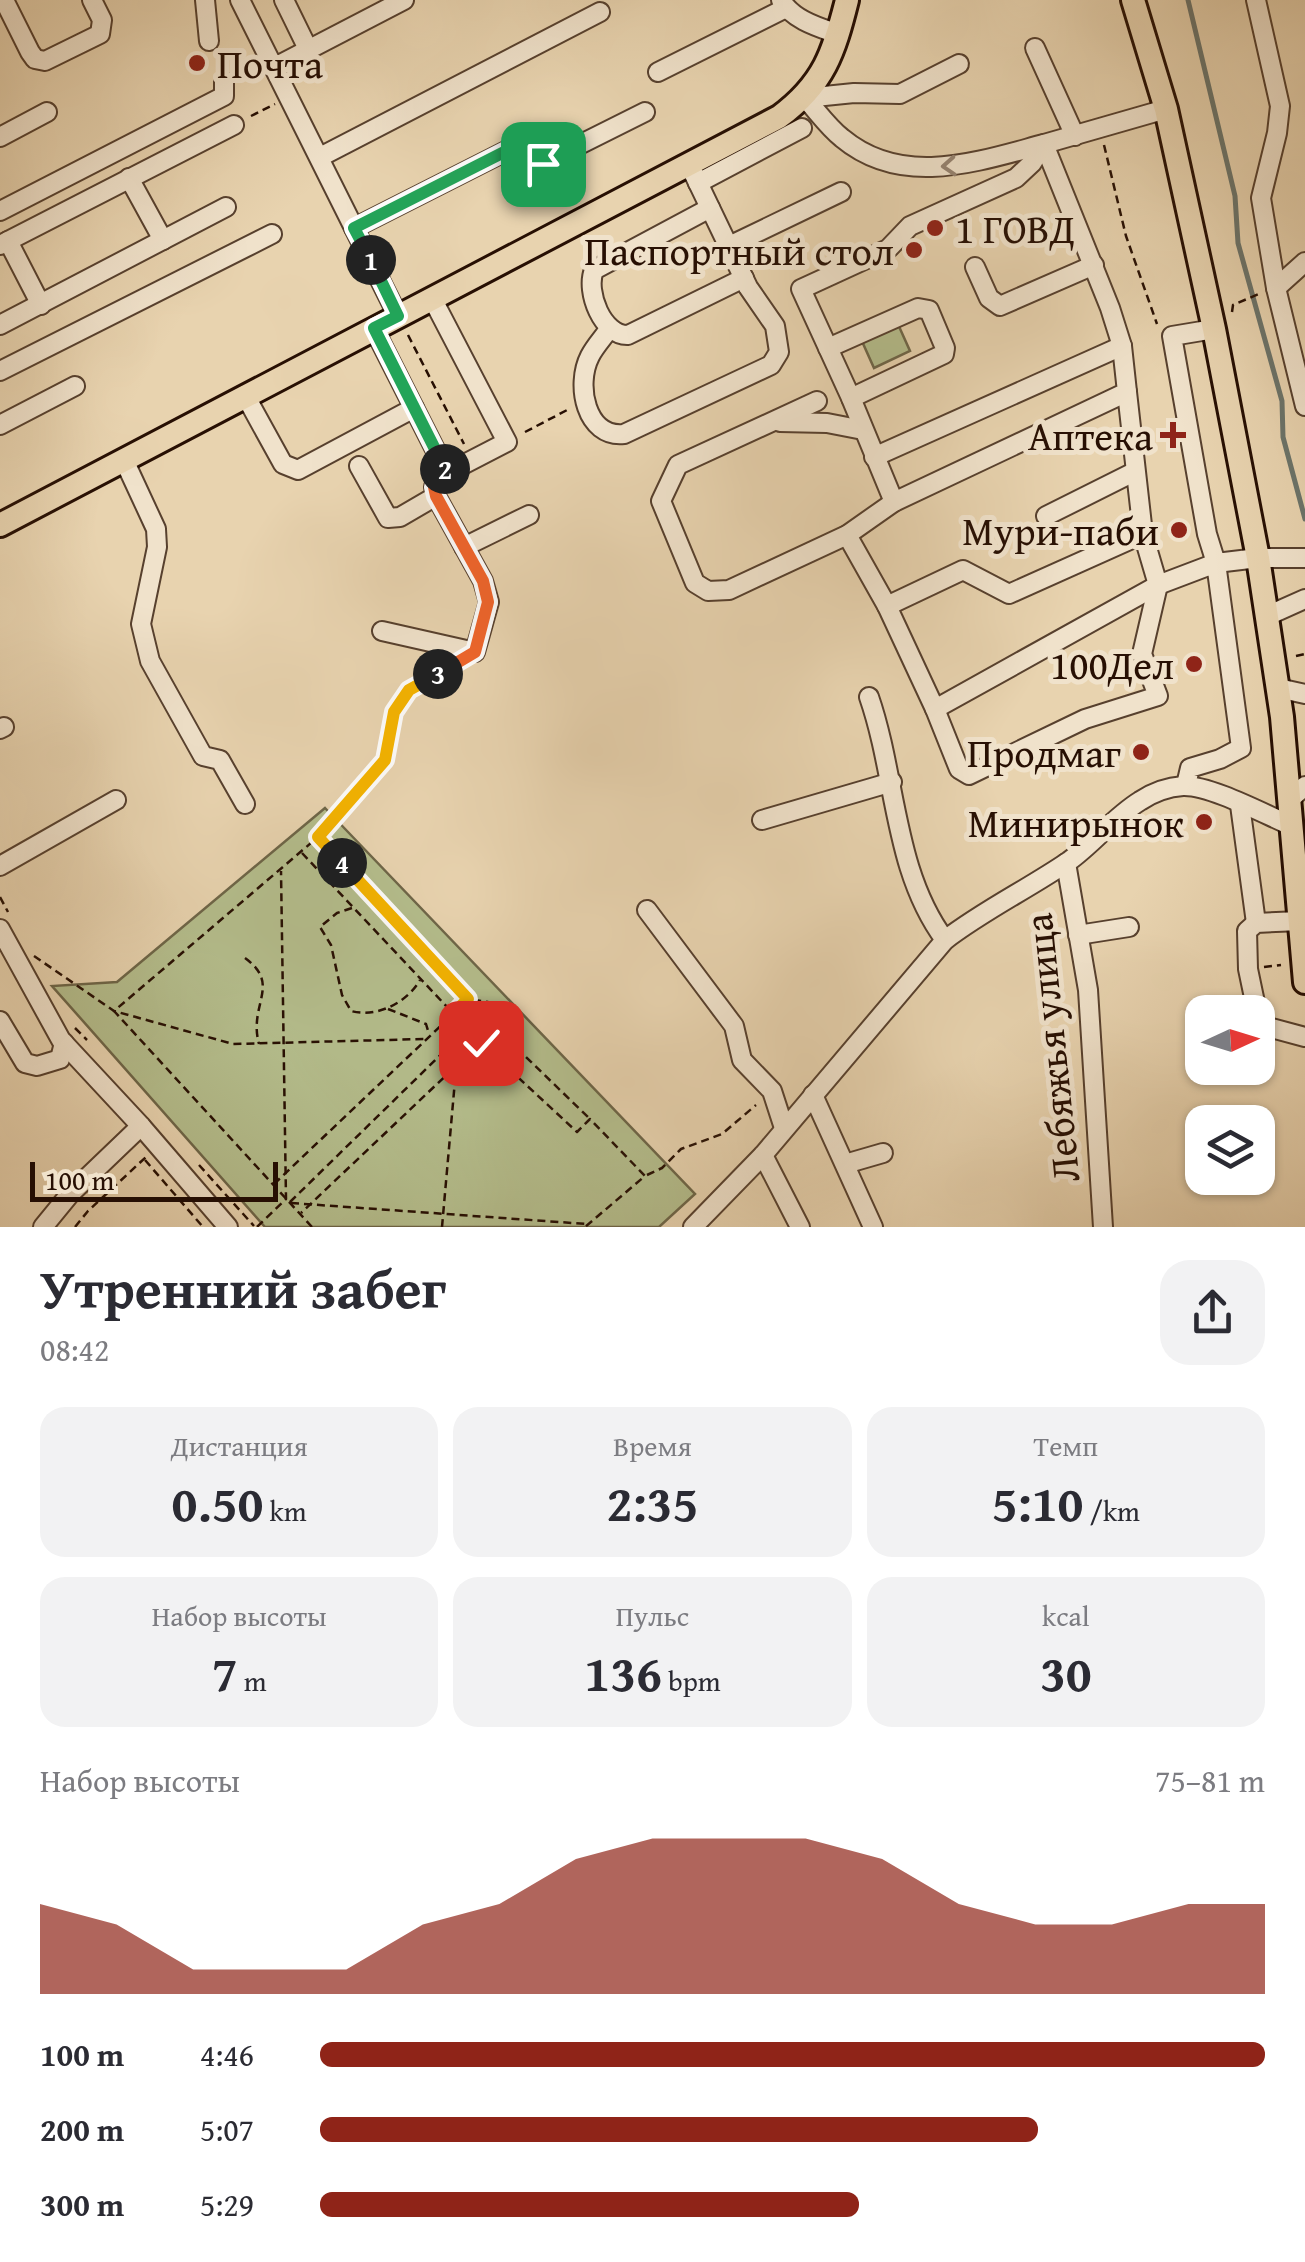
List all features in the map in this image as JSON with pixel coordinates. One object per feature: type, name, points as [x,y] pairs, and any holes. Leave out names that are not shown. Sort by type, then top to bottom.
[{"type":"main road","points":[[0,525],[432,298],[693,174],[804,98],[822,73],[847,0]]},
{"type":"main road","points":[[1133,0],[1166,110],[1258,558],[1297,793],[1292,826],[1304,972]]},
{"type":"street","points":[[4,0],[30,52],[45,61],[100,34],[102,20],[92,0]]},
{"type":"street","points":[[204,0],[210,41]]},
{"type":"street","points":[[284,0],[308,49]]},
{"type":"street","points":[[275,67],[404,0]]},
{"type":"street","points":[[1256,0],[1280,106],[1261,198],[1271,289],[1305,406]]},
{"type":"street","points":[[246,3],[398,316]]},
{"type":"street","points":[[658,72],[783,4],[812,26],[838,34]]},
{"type":"street","points":[[320,157],[600,12]]},
{"type":"street","points":[[1036,48],[1075,136]]},
{"type":"street","points":[[804,98],[900,94],[960,64]]},
{"type":"street","points":[[0,211],[224,96],[224,82]]},
{"type":"street","points":[[804,98],[843,139],[885,164],[907,168],[961,166],[1166,110]]},
{"type":"street","points":[[0,137],[46,112]]},
{"type":"street","points":[[354,228],[508,150],[543,164],[645,112]]},
{"type":"street","points":[[42,304],[4,243],[234,125]]},
{"type":"street","points":[[609,329],[589,357],[583,379],[596,427],[610,435],[624,434],[771,365],[779,352],[774,326],[744,278],[693,174],[802,128]]},
{"type":"street","points":[[847,535],[887,606],[959,769],[969,775],[1085,719],[1158,696],[1142,654],[1158,585],[1143,534],[1122,346],[1094,265],[1044,144]]},
{"type":"street","points":[[894,502],[800,290],[888,249],[910,226],[1016,178],[1044,144]]},
{"type":"street","points":[[129,178],[163,240]]},
{"type":"street","points":[[729,246],[841,192]]},
{"type":"street","points":[[0,325],[226,207]]},
{"type":"street","points":[[710,208],[594,270],[591,292],[609,329],[618,336],[628,335],[744,278]]},
{"type":"street","points":[[0,371],[272,234]]},
{"type":"street","points":[[1271,289],[1305,262]]},
{"type":"street","points":[[975,267],[989,298],[1000,306],[1094,265]]},
{"type":"street","points":[[382,630],[475,652],[488,602],[483,581],[434,487],[447,473],[507,442],[432,298]]},
{"type":"street","points":[[828,348],[918,308],[929,310],[944,354],[851,398]]},
{"type":"street","points":[[374,328],[447,473]]},
{"type":"street","points":[[1186,786],[1190,768],[1220,760],[1241,748],[1216,563],[1207,534],[1172,336],[1214,329]]},
{"type":"street","points":[[874,457],[1122,346]]},
{"type":"street","points":[[0,425],[75,386]]},
{"type":"street","points":[[818,402],[678,465],[661,501],[695,583],[708,591],[729,590],[847,535],[894,502],[1126,392]]},
{"type":"street","points":[[246,396],[284,464],[298,470],[414,408]]},
{"type":"street","points":[[774,422],[863,430]]},
{"type":"street","points":[[124,460],[156,529],[142,624],[150,662],[203,756],[220,760],[244,804]]},
{"type":"street","points":[[358,466],[388,518],[400,517],[436,496]]},
{"type":"street","points":[[1046,516],[1134,472]]},
{"type":"street","points":[[464,547],[529,514]]},
{"type":"street","points":[[887,606],[963,570],[1009,594],[1143,534]]},
{"type":"street","points":[[935,709],[1158,585],[1216,563],[1305,558]]},
{"type":"street","points":[[1267,616],[1305,599]]},
{"type":"street","points":[[1278,688],[1305,694]]},
{"type":"street","points":[[869,698],[883,739],[910,873],[924,912],[945,940]]},
{"type":"street","points":[[762,820],[892,782]]},
{"type":"street","points":[[693,1227],[763,1155],[945,940],[1066,863],[1138,802],[1164,789],[1186,786],[1213,792],[1292,826]]},
{"type":"street","points":[[0,866],[116,800]]},
{"type":"street","points":[[1240,805],[1256,922]]},
{"type":"street","name":"Лебяжья улица","points":[[1066,863],[1088,990],[1103,1227]]},
{"type":"street","points":[[646,910],[734,1026],[742,1060],[772,1091],[784,1128]]},
{"type":"street","points":[[1254,995],[1248,968],[1248,931],[1256,922],[1300,920]]},
{"type":"street","points":[[1078,934],[1129,926]]},
{"type":"street","points":[[0,928],[64,1043],[228,1227]]},
{"type":"street","points":[[0,1021],[25,1063],[37,1066],[60,1058],[64,1043]]},
{"type":"street","points":[[1275,1029],[1305,1036]]},
{"type":"street","points":[[813,1095],[873,1227]]},
{"type":"street","points":[[42,1227],[70,1194],[141,1126]]},
{"type":"street","points":[[845,1164],[883,1153]]},
{"type":"street","points":[[763,1155],[800,1227]]},
{"type":"path","points":[[234,125],[290,96]]},
{"type":"path","points":[[1101,129],[1126,236],[1160,332],[1172,336]]},
{"type":"path","points":[[1242,301],[1271,289]]},
{"type":"path","points":[[415,348],[472,460]]},
{"type":"path","points":[[507,442],[586,401]]},
{"type":"path","points":[[114,1011],[318,837],[385,760],[394,712],[409,690],[475,652]]},
{"type":"path","points":[[300,1214],[496,1028],[498,1013],[488,1002],[468,999],[318,837]]},
{"type":"path","points":[[301,852],[467,1029],[577,1132],[590,1119]]},
{"type":"path","points":[[281,868],[288,1201]]},
{"type":"path","points":[[354,908],[337,913],[320,926],[331,945],[342,995],[351,1011],[366,1015],[384,1008],[414,991],[420,979]]},
{"type":"path","points":[[33,955],[114,1011],[312,1227]]},
{"type":"path","points":[[245,958],[259,968],[264,982],[253,1024],[259,1045]]},
{"type":"path","points":[[1248,968],[1304,972]]},
{"type":"path","points":[[273,1186],[468,999]]},
{"type":"path","points":[[384,1008],[426,1024],[427,1038]]},
{"type":"path","points":[[114,1011],[233,1044],[427,1038]]},
{"type":"path","points":[[496,1028],[646,1176]]},
{"type":"path","points":[[257,1227],[467,1029]]},
{"type":"path","points":[[442,1227],[456,1067]]},
{"type":"path","points":[[288,1201],[587,1226],[681,1149],[722,1134],[772,1091]]},
{"type":"path","points":[[76,1227],[144,1159],[202,1227]]},
{"type":"green space","points":[[897,322],[910,351],[874,368],[861,339]]},
{"type":"green space","points":[[325,808],[695,1194],[659,1227],[265,1227],[52,986],[117,982]]},
{"type":"waterway","points":[[1188,0],[1235,196],[1238,243],[1282,401],[1283,437],[1305,519]]},
{"type":"place","name":"Почта","points":[[197,63]]},
{"type":"place","name":"1 ГОВД","points":[[935,228]]},
{"type":"place","name":"Паспортный стол","points":[[914,250]]},
{"type":"place","name":"Аптека","points":[[1173,435]]},
{"type":"place","name":"Мури-паби","points":[[1179,530]]},
{"type":"place","name":"100Дел","points":[[1194,664]]},
{"type":"place","name":"Продмаг","points":[[1141,752]]},
{"type":"place","name":"Минирынок","points":[[1204,822]]},
{"type":"route","points":[[481,1043],[453,1014],[468,999],[318,837],[385,760],[394,712],[409,690],[475,652],[488,602],[483,581],[436,496],[434,487],[447,473],[374,328],[398,316],[354,228],[508,150],[543,164]]}]
